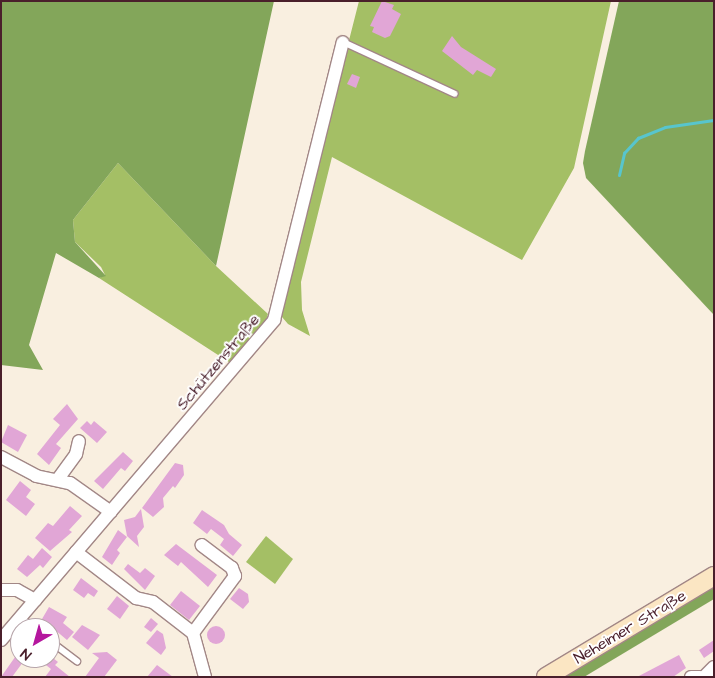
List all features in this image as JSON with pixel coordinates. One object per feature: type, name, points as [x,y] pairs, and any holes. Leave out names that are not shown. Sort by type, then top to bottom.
[{"type":"main road","name":"Neheimer Straße","points":[[546,677],[714,576]]},
{"type":"street","name":"Schützenstraße","points":[[20,618],[274,320],[342,42]]},
{"type":"street","points":[[58,479],[76,454],[79,441]]},
{"type":"street","points":[[1,457],[36,476],[58,479],[82,489],[111,512]]},
{"type":"street","points":[[193,633],[235,576],[232,568],[202,545]]},
{"type":"street","points":[[76,552],[136,598],[153,602],[193,633],[204,677]]},
{"type":"street","points":[[1,590],[17,590],[35,600]]},
{"type":"street","name":"Schützenstraße","points":[[1,640],[10,630]]},
{"type":"street","points":[[691,677],[702,677],[714,667]]},
{"type":"lane","points":[[342,42],[455,94]]},
{"type":"lane","points":[[60,648],[76,661]]},
{"type":"green space","points":[[1,1],[274,1],[216,266],[118,163],[73,220],[75,242],[106,276],[99,278],[56,253],[29,345],[43,370],[1,365]]},
{"type":"green space","points":[[359,1],[611,1],[574,168],[522,260],[332,157],[301,282],[302,310],[310,336],[288,324],[282,317],[283,300]]},
{"type":"green space","points":[[619,1],[714,1],[714,315],[586,178],[583,163],[585,151]]},
{"type":"green space","points":[[118,163],[216,266],[268,314],[264,327],[232,364],[99,278],[105,275],[101,267],[75,242],[73,220]]},
{"type":"green space","points":[[266,536],[293,559],[275,584],[246,562]]},
{"type":"green space","points":[[714,581],[714,599],[584,677],[555,677]]},
{"type":"building","points":[[382,1],[394,5],[392,9],[401,14],[390,36],[385,38],[372,32],[374,27],[370,26]]},
{"type":"building","points":[[452,36],[461,47],[496,69],[491,77],[477,70],[473,75],[442,51]]},
{"type":"building","points":[[352,74],[360,77],[356,88],[347,84]]},
{"type":"building","points":[[67,404],[78,419],[56,444],[61,448],[49,465],[37,454],[60,425],[53,419]]},
{"type":"building","points":[[87,421],[91,425],[94,421],[107,432],[97,443],[80,428]]},
{"type":"building","points":[[8,425],[27,435],[18,452],[1,442]]},
{"type":"building","points":[[123,452],[133,461],[125,471],[121,468],[103,489],[94,481]]},
{"type":"building","points":[[175,463],[183,465],[184,475],[175,488],[173,486],[163,498],[164,507],[153,517],[142,508]]},
{"type":"building","points":[[20,481],[31,490],[26,497],[35,504],[26,516],[6,500]]},
{"type":"building","points":[[70,506],[82,516],[69,530],[72,532],[50,551],[35,538],[48,523],[53,526]]},
{"type":"building","points":[[141,509],[144,527],[137,536],[139,547],[127,536],[124,520],[135,517]]},
{"type":"building","points":[[202,510],[224,525],[229,534],[242,545],[233,556],[220,545],[224,539],[211,529],[207,534],[193,523]]},
{"type":"building","points":[[118,530],[127,537],[117,550],[120,553],[112,565],[102,557]]},
{"type":"building","points":[[176,544],[217,575],[208,587],[181,562],[178,566],[164,555]]},
{"type":"building","points":[[42,548],[52,557],[43,568],[40,565],[27,577],[17,569],[28,555],[33,559]]},
{"type":"building","points":[[128,564],[140,573],[145,568],[155,576],[145,590],[124,569]]},
{"type":"building","points":[[81,578],[98,591],[94,597],[88,593],[84,598],[73,590]]},
{"type":"building","points":[[239,588],[248,594],[249,602],[243,609],[230,599]]},
{"type":"building","points":[[181,591],[200,606],[189,620],[170,605]]},
{"type":"building","points":[[117,596],[129,606],[120,619],[107,609]]},
{"type":"building","points":[[49,607],[67,617],[63,623],[74,632],[67,640],[60,634],[60,618],[43,618]]},
{"type":"building","points":[[151,618],[158,624],[151,632],[144,627]]},
{"type":"building","points":[[82,625],[100,635],[88,650],[72,637]]},
{"type":"building","points":[[216,626],[222,629],[225,635],[222,641],[216,644],[210,641],[207,635],[210,629]]},
{"type":"building","points":[[157,630],[163,634],[166,648],[161,655],[146,643]]},
{"type":"building","points":[[714,640],[714,651],[704,658],[699,650]]},
{"type":"building","points":[[107,652],[117,660],[104,677],[85,677],[99,658],[92,653]]},
{"type":"building","points":[[679,655],[686,668],[673,677],[637,677]]},
{"type":"building","points":[[10,664],[10,668],[19,668],[12,677],[1,677]]},
{"type":"building","points":[[157,665],[173,677],[147,677]]},
{"type":"building","points":[[50,668],[59,668],[70,677],[45,677],[51,669]]},
{"type":"waterway","points":[[619,175],[624,153],[638,138],[665,127],[714,120]]}]
